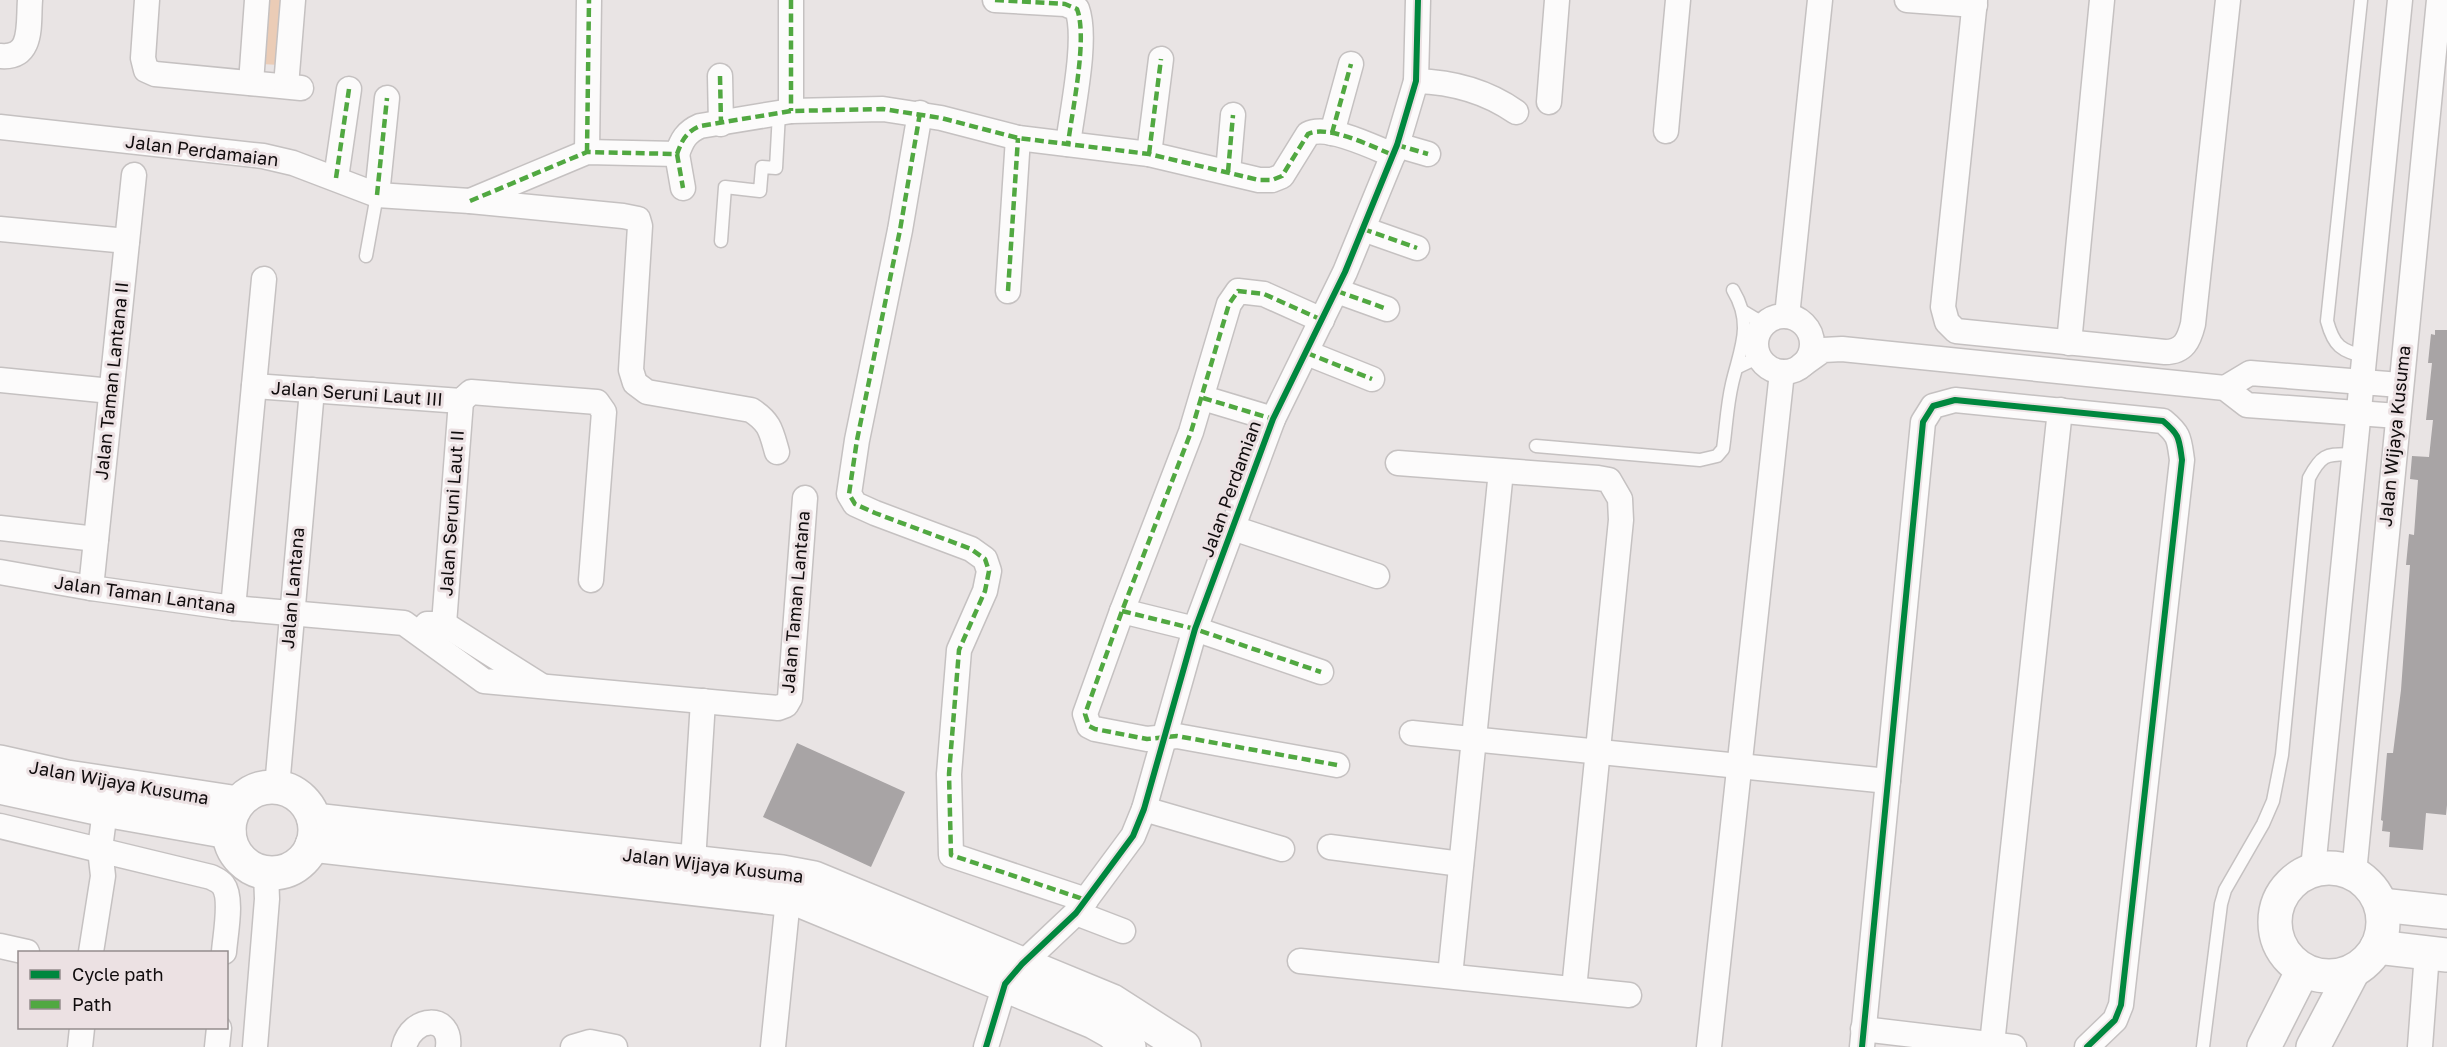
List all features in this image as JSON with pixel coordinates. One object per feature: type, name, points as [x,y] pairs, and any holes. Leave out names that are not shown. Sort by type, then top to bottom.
[{"type":"street","points":[[0,56],[10,57],[20,53],[26,46],[30,0]]},
{"type":"street","points":[[147,0],[143,58],[146,70],[155,74],[293,87],[293,0]]},
{"type":"street","points":[[251,83],[257,0]]},
{"type":"street","points":[[587,152],[589,0]]},
{"type":"street","points":[[785,112],[791,0]]},
{"type":"street","points":[[995,0],[1065,4],[1077,9],[1081,20],[1080,48],[1068,144]]},
{"type":"street","name":"Jalan Perdamian","points":[[1014,974],[1081,907],[1133,836],[1144,809],[1195,629],[1273,419],[1336,291],[1395,150],[1416,81],[1418,0]]},
{"type":"street","points":[[1549,102],[1557,0]]},
{"type":"street","points":[[1666,131],[1678,0]]},
{"type":"street","points":[[1796,320],[1820,0]]},
{"type":"street","points":[[1907,0],[1975,2],[1943,307],[1947,322],[1956,331],[2165,352],[2175,352],[2188,342],[2193,324],[2228,0]]},
{"type":"street","points":[[2069,343],[2102,0]]},
{"type":"street","name":"Jalan Wijaya Kusuma","points":[[2313,869],[2400,0]]},
{"type":"street","name":"Jalan Wijaya Kusuma","points":[[2354,873],[2400,385],[2437,118],[2439,0]]},
{"type":"street","points":[[1149,154],[1161,59]]},
{"type":"street","points":[[1332,133],[1351,64]]},
{"type":"street","points":[[720,76],[721,124]]},
{"type":"street","points":[[1416,81],[1473,90],[1496,98],[1516,112]]},
{"type":"street","points":[[336,178],[349,89]]},
{"type":"street","points":[[378,195],[387,98]]},
{"type":"street","points":[[683,188],[677,154],[682,139],[691,130],[785,112],[883,109],[920,113],[1018,138],[1149,154],[1258,180],[1272,180],[1282,176],[1308,134],[1318,131],[1395,150],[1428,154]]},
{"type":"street","points":[[920,113],[900,230],[857,440],[849,494],[855,504],[971,549],[985,559],[989,571],[985,591],[959,650],[949,774],[951,855],[1081,907],[1123,931]]},
{"type":"street","points":[[1228,172],[1233,115]]},
{"type":"street","name":"Jalan Perdamaian","points":[[0,127],[263,156],[336,178],[378,195],[470,201],[638,219],[640,226],[631,370],[635,383],[647,392],[751,410],[764,418],[771,430],[777,452]]},
{"type":"street","points":[[1008,291],[1018,138]]},
{"type":"street","points":[[470,201],[587,152],[677,154]]},
{"type":"street","name":"Jalan Taman Lantana II","points":[[91,588],[134,175]]},
{"type":"street","points":[[0,229],[127,241]]},
{"type":"street","points":[[1363,229],[1417,248]]},
{"type":"street","points":[[233,608],[264,279]]},
{"type":"street","points":[[1322,320],[1264,294],[1238,291],[1228,304],[1203,398],[1086,708],[1086,720],[1095,729],[1147,739],[1177,736],[1337,765]]},
{"type":"street","points":[[1336,291],[1387,309]]},
{"type":"street","points":[[1796,320],[1811,334],[1812,346],[1807,360],[1792,369],[1769,368],[1748,362],[1757,350],[1754,318],[1776,316],[1796,320],[1823,344],[1842,349]]},
{"type":"street","points":[[1792,369],[1823,350],[1842,349],[2225,388],[2247,405],[2398,416]]},
{"type":"street","points":[[1307,353],[1372,379]]},
{"type":"street","points":[[1709,1047],[1740,765],[1792,369]]},
{"type":"street","points":[[2225,388],[2250,373],[2274,376],[2364,369],[2400,385]]},
{"type":"street","points":[[0,380],[111,391]]},
{"type":"street","name":"Jalan Seruni Laut III","points":[[254,386],[460,401],[471,392],[597,402],[604,412],[591,580]]},
{"type":"street","name":"Jalan Lantana","points":[[277,787],[312,390]]},
{"type":"street","points":[[1203,398],[1273,419]]},
{"type":"street","points":[[2060,411],[2003,1046],[1863,1038],[1923,422],[1933,406],[1955,400],[2163,420],[2177,433],[2182,460],[2121,1005],[2115,1020],[2087,1047]]},
{"type":"street","name":"Jalan Seruni Laut II","points":[[444,624],[460,401]]},
{"type":"street","points":[[1398,462],[1609,480],[1620,499],[1621,520],[1574,989]]},
{"type":"street","points":[[1450,976],[1501,471]]},
{"type":"street","name":"Jalan Taman Lantana","points":[[703,701],[778,708],[786,705],[790,698],[805,498]]},
{"type":"street","points":[[0,528],[96,539]]},
{"type":"street","points":[[1233,528],[1377,576]]},
{"type":"street","name":"Jalan Taman Lantana","points":[[0,572],[91,588],[233,608],[404,623],[444,624]]},
{"type":"street","points":[[1122,611],[1195,629],[1321,672]]},
{"type":"street","points":[[404,623],[471,674],[484,681],[703,701],[693,862]]},
{"type":"street","points":[[444,624],[542,686]]},
{"type":"street","points":[[1412,733],[1888,781]]},
{"type":"street","name":"Jalan Wijaya Kusuma","points":[[0,762],[233,817]]},
{"type":"street","points":[[277,787],[290,790],[309,808],[313,833],[298,864],[278,873],[266,873],[250,868],[237,856],[233,817],[244,796],[260,788],[277,787]]},
{"type":"street","name":"Jalan Wijaya Kusuma","points":[[0,788],[114,811],[233,817]]},
{"type":"street","points":[[1144,809],[1282,849]]},
{"type":"street","points":[[91,951],[114,811]]},
{"type":"street","points":[[0,826],[107,850],[211,877],[221,883],[227,893],[224,951]]},
{"type":"street","name":"Jalan Wijaya Kusuma","points":[[313,833],[693,862],[814,878],[1014,974],[1110,1031],[1129,1047]]},
{"type":"street","name":"Jalan Wijaya Kusuma","points":[[313,833],[788,899],[821,908],[1014,974],[1112,1001],[1184,1047]]},
{"type":"street","points":[[1330,847],[1461,864]]},
{"type":"street","points":[[2334,867],[2354,873],[2370,886],[2380,905],[2383,926],[2377,947],[2367,961],[2353,971],[2328,976],[2303,970],[2284,953],[2275,929],[2274,916],[2283,892],[2296,878],[2313,869],[2334,867]]},
{"type":"street","points":[[255,1047],[267,899],[266,873]]},
{"type":"street","points":[[773,1047],[788,899]]},
{"type":"street","points":[[2380,905],[2447,912]]},
{"type":"street","points":[[2377,947],[2437,954],[2420,1047]]},
{"type":"street","points":[[0,948],[20,951]]},
{"type":"street","points":[[1300,961],[1629,995]]},
{"type":"street","points":[[2264,1047],[2303,970]]},
{"type":"street","points":[[2313,1047],[2353,971]]},
{"type":"street","points":[[986,1047],[1014,974]]},
{"type":"street","points":[[404,1047],[406,1039],[417,1025],[425,1023],[433,1023],[444,1028],[448,1033],[448,1047]]},
{"type":"street","points":[[80,1047],[82,1029]]},
{"type":"street","points":[[218,1047],[219,1029]]},
{"type":"street","points":[[573,1047],[590,1042],[615,1047]]},
{"type":"lane","points":[[2361,0],[2327,321],[2331,335],[2341,349],[2364,369]]},
{"type":"lane","points":[[721,241],[725,188],[760,191],[762,167],[776,168],[785,112]]},
{"type":"lane","points":[[366,256],[378,195]]},
{"type":"lane","points":[[1733,290],[1754,318]]},
{"type":"lane","points":[[1536,446],[1700,460],[1717,456],[1723,449],[1732,384],[1748,362]]},
{"type":"lane","points":[[2203,1047],[2220,904],[2225,890],[2263,824],[2269,809],[2282,755],[2309,478],[2318,461],[2330,454],[2356,454]]},
{"type":"shaded area","points":[[268,0],[287,0],[280,65],[261,64]]},
{"type":"building","points":[[2435,330],[2447,330],[2447,805],[2446,815],[2426,813],[2423,850],[2389,847],[2390,832],[2382,831],[2383,821],[2381,820],[2387,753],[2393,753],[2401,690],[2410,565],[2406,565],[2409,534],[2414,535],[2418,480],[2410,479],[2412,456],[2429,457],[2433,420],[2426,420],[2432,363],[2428,363],[2431,334],[2435,335]]},
{"type":"building","points":[[797,743],[905,792],[871,867],[763,817]]},
{"type":"marked path","points":[[587,152],[589,0]]},
{"type":"marked path","points":[[791,0],[791,111]]},
{"type":"marked path","points":[[995,0],[1065,4],[1077,9],[1080,22],[1080,56],[1068,144]]},
{"type":"marked path","points":[[1149,154],[1161,59]]},
{"type":"marked path","points":[[1332,133],[1351,64]]},
{"type":"marked path","points":[[720,76],[721,124]]},
{"type":"marked path","points":[[336,178],[349,89]]},
{"type":"marked path","points":[[377,195],[387,98]]},
{"type":"marked path","points":[[470,201],[587,152],[677,154],[685,137],[700,126],[791,111],[883,109],[941,118],[1018,138],[1149,154],[1259,180],[1272,180],[1282,176],[1308,134],[1316,132],[1338,134],[1393,155]]},
{"type":"marked path","points":[[920,113],[900,230],[857,440],[849,494],[855,504],[971,549],[985,559],[989,571],[985,591],[959,650],[949,774],[951,855],[1086,900]]},
{"type":"marked path","points":[[1228,172],[1233,115]]},
{"type":"marked path","points":[[1008,291],[1018,138]]},
{"type":"marked path","points":[[1397,145],[1428,154]]},
{"type":"marked path","points":[[677,154],[683,188]]},
{"type":"marked path","points":[[1363,229],[1417,248]]},
{"type":"marked path","points":[[1322,320],[1264,294],[1238,291],[1229,304],[1191,432],[1085,714],[1089,726],[1095,729],[1147,739],[1177,736],[1337,765]]},
{"type":"marked path","points":[[1337,291],[1387,309]]},
{"type":"marked path","points":[[1307,353],[1372,379]]},
{"type":"marked path","points":[[1203,398],[1273,419]]},
{"type":"marked path","points":[[1122,611],[1195,629],[1321,672]]},
{"type":"cycle path","points":[[986,1047],[1005,984],[1022,964],[1076,913],[1133,836],[1144,809],[1195,629],[1273,419],[1345,272],[1397,145],[1416,81],[1418,0]]},
{"type":"cycle path","points":[[1862,1047],[1923,422],[1933,406],[1955,400],[2163,421],[2176,434],[2180,447],[2182,460],[2121,1005],[2115,1020],[2087,1047]]}]
